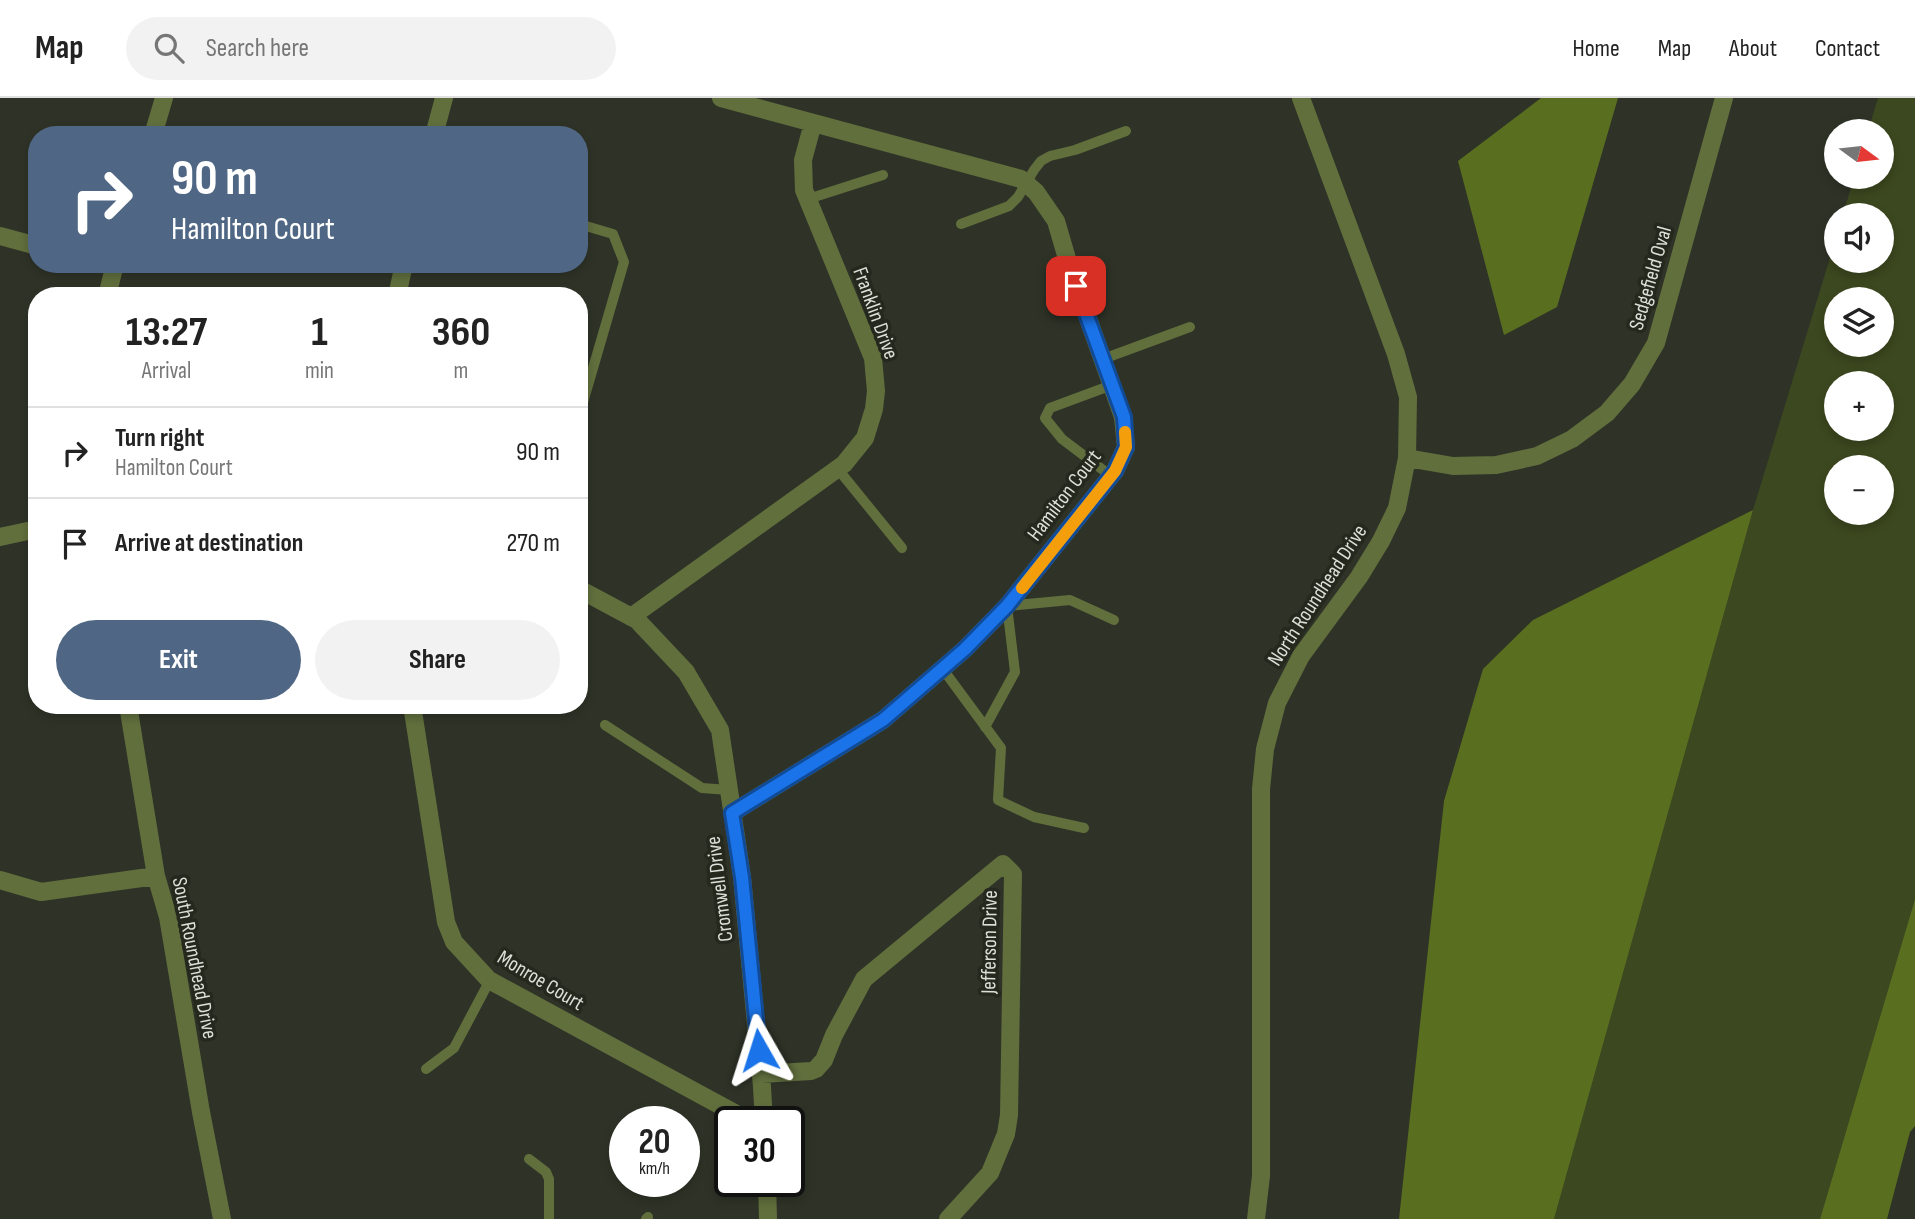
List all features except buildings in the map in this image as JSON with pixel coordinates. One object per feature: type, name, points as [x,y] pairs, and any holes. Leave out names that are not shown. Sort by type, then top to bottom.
[{"type":"street","points":[[156,126],[164,98]]},
{"type":"street","points":[[436,126],[444,98]]},
{"type":"street","name":"Hamilton Court","points":[[721,98],[1021,178],[1036,192],[1056,221],[1068,262],[1124,417],[1126,447],[1111,476],[1007,606],[942,668],[883,720],[732,813]]},
{"type":"street","name":"North Roundhead Drive","points":[[1256,1219],[1261,1176],[1261,789],[1265,749],[1277,703],[1301,656],[1359,578],[1392,519],[1397,508],[1407,458],[1408,397],[1399,365],[1301,98]]},
{"type":"street","name":"Sedgefield Oval","points":[[1407,458],[1453,466],[1496,465],[1537,456],[1572,439],[1607,413],[1632,384],[1656,342],[1724,98]]},
{"type":"street","name":"Franklin Drive","points":[[631,617],[844,464],[866,438],[876,391],[873,358],[804,190],[803,160],[813,123]]},
{"type":"street","points":[[0,236],[28,244]]},
{"type":"street","points":[[0,537],[28,531]]},
{"type":"street","name":"Cromwell Drive","points":[[588,594],[636,620],[686,672],[720,730],[742,877],[763,1106]]},
{"type":"street","name":"South Roundhead Drive","points":[[129,714],[156,876],[168,917],[222,1219]]},
{"type":"street","name":"Monroe Court","points":[[413,714],[446,922],[454,942],[490,981],[721,1106]]},
{"type":"street","name":"Jefferson Drive","points":[[761,1074],[816,1069],[824,1060],[834,1035],[864,979],[1003,864],[1013,874],[1009,1115],[1006,1134],[990,1172],[948,1219]]},
{"type":"street","points":[[0,880],[41,892],[156,876]]},
{"type":"street","points":[[767,1197],[768,1219]]},
{"type":"lane","points":[[961,224],[1009,206],[1018,197],[1041,161],[1126,131]]},
{"type":"lane","points":[[808,199],[883,175]]},
{"type":"lane","points":[[588,227],[613,234],[624,262],[588,385]]},
{"type":"lane","points":[[1103,359],[1190,327]]},
{"type":"lane","points":[[1111,476],[1062,439],[1045,418],[1050,408],[1112,385]]},
{"type":"lane","points":[[837,468],[902,548]]},
{"type":"lane","points":[[985,727],[1015,672],[1007,606],[1070,600],[1114,620]]},
{"type":"lane","points":[[942,668],[1001,748],[998,800],[1034,817],[1084,828]]},
{"type":"lane","points":[[604,725],[702,788],[729,790]]},
{"type":"lane","points":[[426,1069],[454,1048],[490,981]]},
{"type":"lane","points":[[529,1159],[546,1172],[549,1180],[548,1219]]},
{"type":"green space","points":[[1541,98],[1618,98],[1557,307],[1504,335],[1458,161]]},
{"type":"green space","points":[[1878,98],[1915,98],[1915,899],[1820,1219],[1554,1219],[1753,510],[1825,273],[1894,273],[1894,203],[1846,203],[1851,189],[1894,189],[1894,119],[1872,119]]},
{"type":"green space","points":[[1753,510],[1554,1219],[1399,1219],[1444,801],[1483,669],[1533,620]]},
{"type":"green space","points":[[1915,899],[1915,1126],[1910,1132],[1887,1219],[1820,1219]]},
{"type":"slow traffic","points":[[1022,588],[1115,471],[1126,447],[1125,432]]},
{"type":"route","points":[[759,1050],[742,877],[732,813],[883,720],[965,649],[1007,606],[1115,471],[1126,447],[1124,417],[1076,286]]}]
